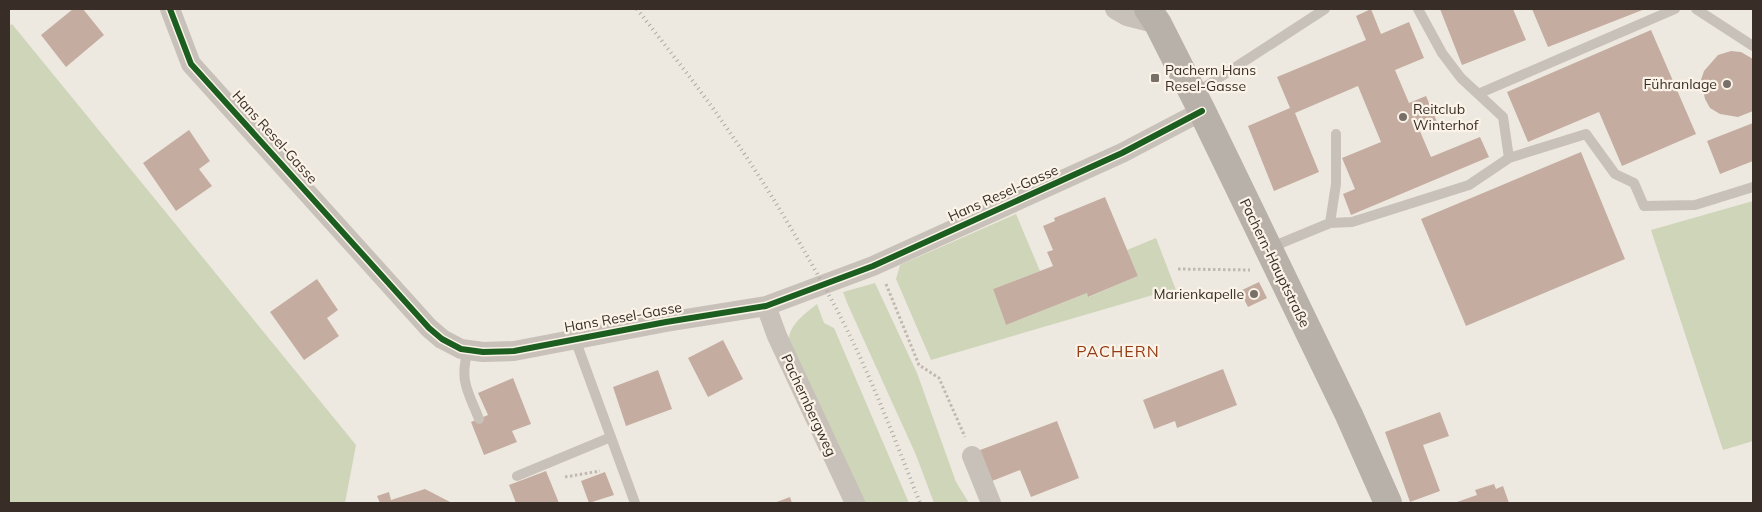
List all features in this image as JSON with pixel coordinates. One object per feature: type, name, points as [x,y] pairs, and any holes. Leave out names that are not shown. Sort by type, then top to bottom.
[{"type":"main road","name":"Pachern-Hauptstraße","points":[[1153,16],[1198,103],[1349,415],[1388,503]]},
{"type":"street","name":"Hans Resel-Gasse","points":[[170,9],[191,64],[429,328],[442,339],[461,349],[483,352],[514,351],[666,322],[766,306],[952,236],[1127,158],[1198,103]]},
{"type":"street","name":"Pachern-Hauptstraße","points":[[1115,9],[1127,16],[1153,16]]},
{"type":"street","name":"Pachernbergweg","points":[[766,306],[777,336],[855,503]]},
{"type":"street","points":[[972,456],[991,503]]},
{"type":"lane","points":[[1198,103],[1325,9]]},
{"type":"lane","points":[[1418,9],[1442,53],[1461,78],[1503,117],[1509,158]]},
{"type":"lane","points":[[1478,94],[1675,9]]},
{"type":"lane","points":[[1696,9],[1753,46]]},
{"type":"lane","points":[[1330,223],[1336,184],[1336,134]]},
{"type":"lane","points":[[1273,259],[1330,223],[1352,222],[1469,185],[1509,158],[1586,134],[1615,174],[1634,183],[1644,206],[1695,205],[1753,187]]},
{"type":"lane","points":[[575,339],[634,503]]},
{"type":"lane","points":[[468,350],[463,377],[479,419]]},
{"type":"lane","points":[[517,476],[611,437]]},
{"type":"path","points":[[1178,269],[1273,259]]},
{"type":"path","points":[[873,266],[888,285],[919,365],[939,378],[972,456]]},
{"type":"path","points":[[558,478],[600,471]]},
{"type":"green space","points":[[12,24],[356,445],[345,503],[9,503],[9,26]]},
{"type":"green space","points":[[1753,201],[1753,441],[1723,450],[1651,230]]},
{"type":"green space","points":[[1016,214],[1040,271],[993,289],[1006,325],[1087,293],[1089,297],[1138,276],[1127,250],[1156,238],[1176,290],[1153,295],[931,360],[896,279],[900,265]]},
{"type":"green space","points":[[875,283],[917,373],[956,482],[969,503],[934,503],[916,455],[848,305],[843,292]]},
{"type":"green space","points":[[817,304],[824,323],[834,328],[909,503],[864,503],[789,342],[789,336],[794,325]]},
{"type":"building","points":[[73,9],[83,9],[104,35],[66,67],[41,35]]},
{"type":"building","name":"Reitclub Winterhof","points":[[1371,9],[1381,34],[1409,22],[1424,58],[1395,70],[1409,103],[1426,96],[1437,122],[1419,129],[1431,157],[1480,137],[1489,157],[1351,215],[1343,194],[1355,189],[1342,158],[1381,142],[1358,86],[1295,113],[1319,172],[1274,191],[1248,126],[1290,108],[1277,77],[1366,40],[1356,16]]},
{"type":"building","points":[[1440,9],[1513,9],[1526,40],[1462,65]]},
{"type":"building","points":[[1532,9],[1645,9],[1548,47]]},
{"type":"building","points":[[1651,30],[1696,134],[1622,166],[1599,112],[1528,142],[1507,92]]},
{"type":"building","name":"Führanlage","points":[[1731,51],[1741,52],[1753,59],[1753,111],[1738,117],[1720,114],[1710,108],[1705,99],[1701,80],[1704,71],[1718,55]]},
{"type":"building","points":[[1753,123],[1753,161],[1720,174],[1707,141]]},
{"type":"building","points":[[189,130],[210,161],[199,169],[212,186],[176,211],[143,163]]},
{"type":"building","points":[[1581,152],[1625,259],[1466,326],[1421,219]]},
{"type":"building","points":[[1105,197],[1138,276],[1088,297],[1087,293],[1006,325],[993,289],[1053,266],[1047,252],[1053,250],[1043,226],[1055,221],[1054,218]]},
{"type":"building","points":[[317,279],[338,310],[327,318],[339,336],[304,360],[270,312]]},
{"type":"building","name":"Marienkapelle","points":[[1259,282],[1267,298],[1248,307],[1240,291]]},
{"type":"building","points":[[723,340],[743,379],[708,397],[688,358]]},
{"type":"building","points":[[1223,369],[1237,405],[1177,428],[1175,421],[1154,429],[1143,400]]},
{"type":"building","points":[[658,370],[672,409],[626,426],[613,387]]},
{"type":"building","points":[[513,378],[531,424],[512,431],[517,442],[484,455],[471,422],[488,415],[478,393]]},
{"type":"building","points":[[1440,412],[1449,436],[1423,445],[1440,491],[1410,502],[1385,432]]},
{"type":"building","points":[[1057,421],[1079,478],[1031,497],[1020,470],[992,481],[980,450]]},
{"type":"building","points":[[546,471],[559,503],[516,503],[509,485]]},
{"type":"building","points":[[605,472],[614,495],[589,503],[581,481]]},
{"type":"building","points":[[1494,484],[1496,489],[1503,486],[1509,503],[1454,503],[1477,495],[1475,490]]},
{"type":"building","points":[[425,489],[452,503],[380,503],[377,496],[389,492],[391,500]]},
{"type":"building","points":[[790,497],[792,503],[774,503]]},
{"type":"railway","points":[[637,9],[741,149],[811,262],[836,308],[881,404],[920,503]]},
{"type":"cycle path","points":[[170,9],[191,64],[429,328],[442,339],[461,349],[483,352],[514,351],[666,322],[766,306],[873,266],[1122,153],[1202,111]]},
{"type":"place","name":"Pachern Hans Resel-Gasse","points":[[1155,78]]},
{"type":"place","name":"Führanlage","points":[[1727,84]]},
{"type":"place","name":"Reitclub Winterhof","points":[[1403,117]]},
{"type":"place","name":"Marienkapelle","points":[[1254,294]]},
{"type":"district","name":"PACHERN","points":[[1118,351]]}]
